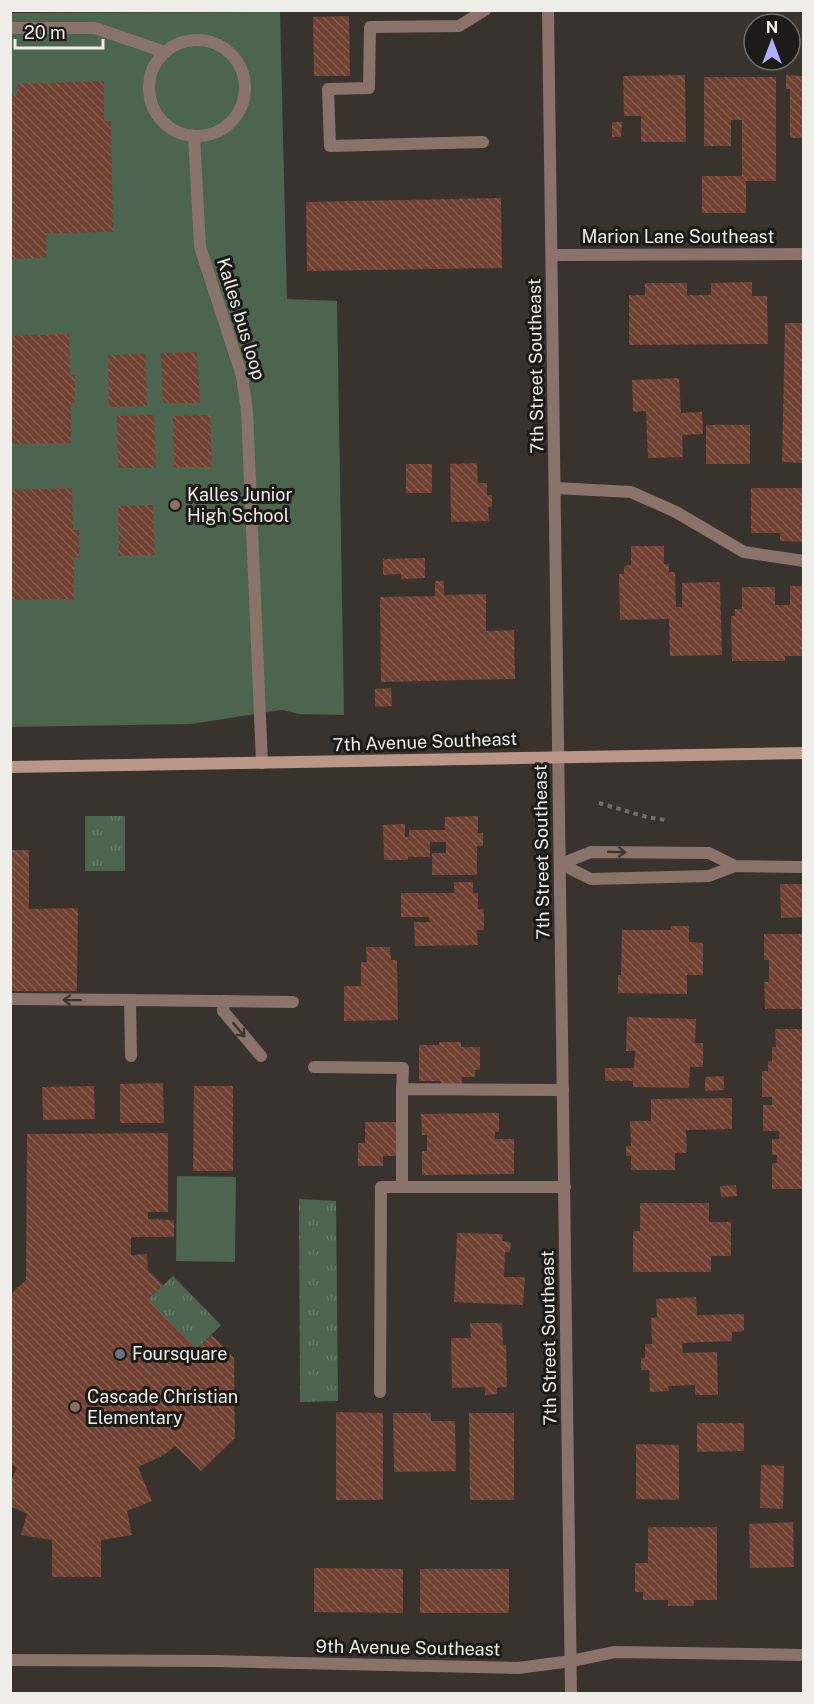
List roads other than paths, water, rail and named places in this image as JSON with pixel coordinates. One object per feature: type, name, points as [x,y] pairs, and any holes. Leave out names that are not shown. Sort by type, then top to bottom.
[{"type":"street","points":[[483,142],[330,146],[328,89],[369,88],[370,27],[459,26],[485,10]]},
{"type":"street","name":"7th Street Southeast","points":[[548,10],[571,1694]]},
{"type":"street","points":[[10,28],[95,28],[165,52]]},
{"type":"street","points":[[195,40],[210,42],[224,49],[235,60],[243,73],[245,88],[242,104],[235,117],[224,128],[210,135],[195,136],[179,133],[165,124],[154,111],[149,96],[149,80],[154,65],[165,52],[179,44],[195,40]]},
{"type":"street","name":"Kalles bus loop","points":[[195,136],[200,248],[243,376],[247,411],[262,764]]},
{"type":"street","name":"Marion Lane Southeast","points":[[553,255],[804,254]]},
{"type":"street","points":[[556,488],[631,492],[676,512],[744,552],[804,561]]},
{"type":"street","name":"7th Avenue Southeast","points":[[10,767],[804,753]]},
{"type":"street","points":[[561,864],[591,852],[709,854],[735,866]]},
{"type":"street","points":[[561,864],[591,879],[709,876],[735,866],[804,867]]},
{"type":"street","points":[[10,999],[293,1002]]},
{"type":"street","points":[[130,1000],[131,1056]]},
{"type":"street","points":[[224,1001],[224,1011],[261,1056]]},
{"type":"street","points":[[314,1067],[403,1068],[402,1187]]},
{"type":"street","points":[[402,1089],[563,1090]]},
{"type":"street","points":[[380,1392],[381,1187],[565,1187]]},
{"type":"street","name":"9th Avenue Southeast","points":[[10,1660],[215,1661],[518,1668],[615,1652],[804,1655]]},
{"type":"place","name":"Kalles Junior High School","points":[[175,505]]},
{"type":"place","name":"Foursquare","points":[[120,1354]]},
{"type":"place","name":"Cascade Christian Elementary","points":[[75,1407]]}]
